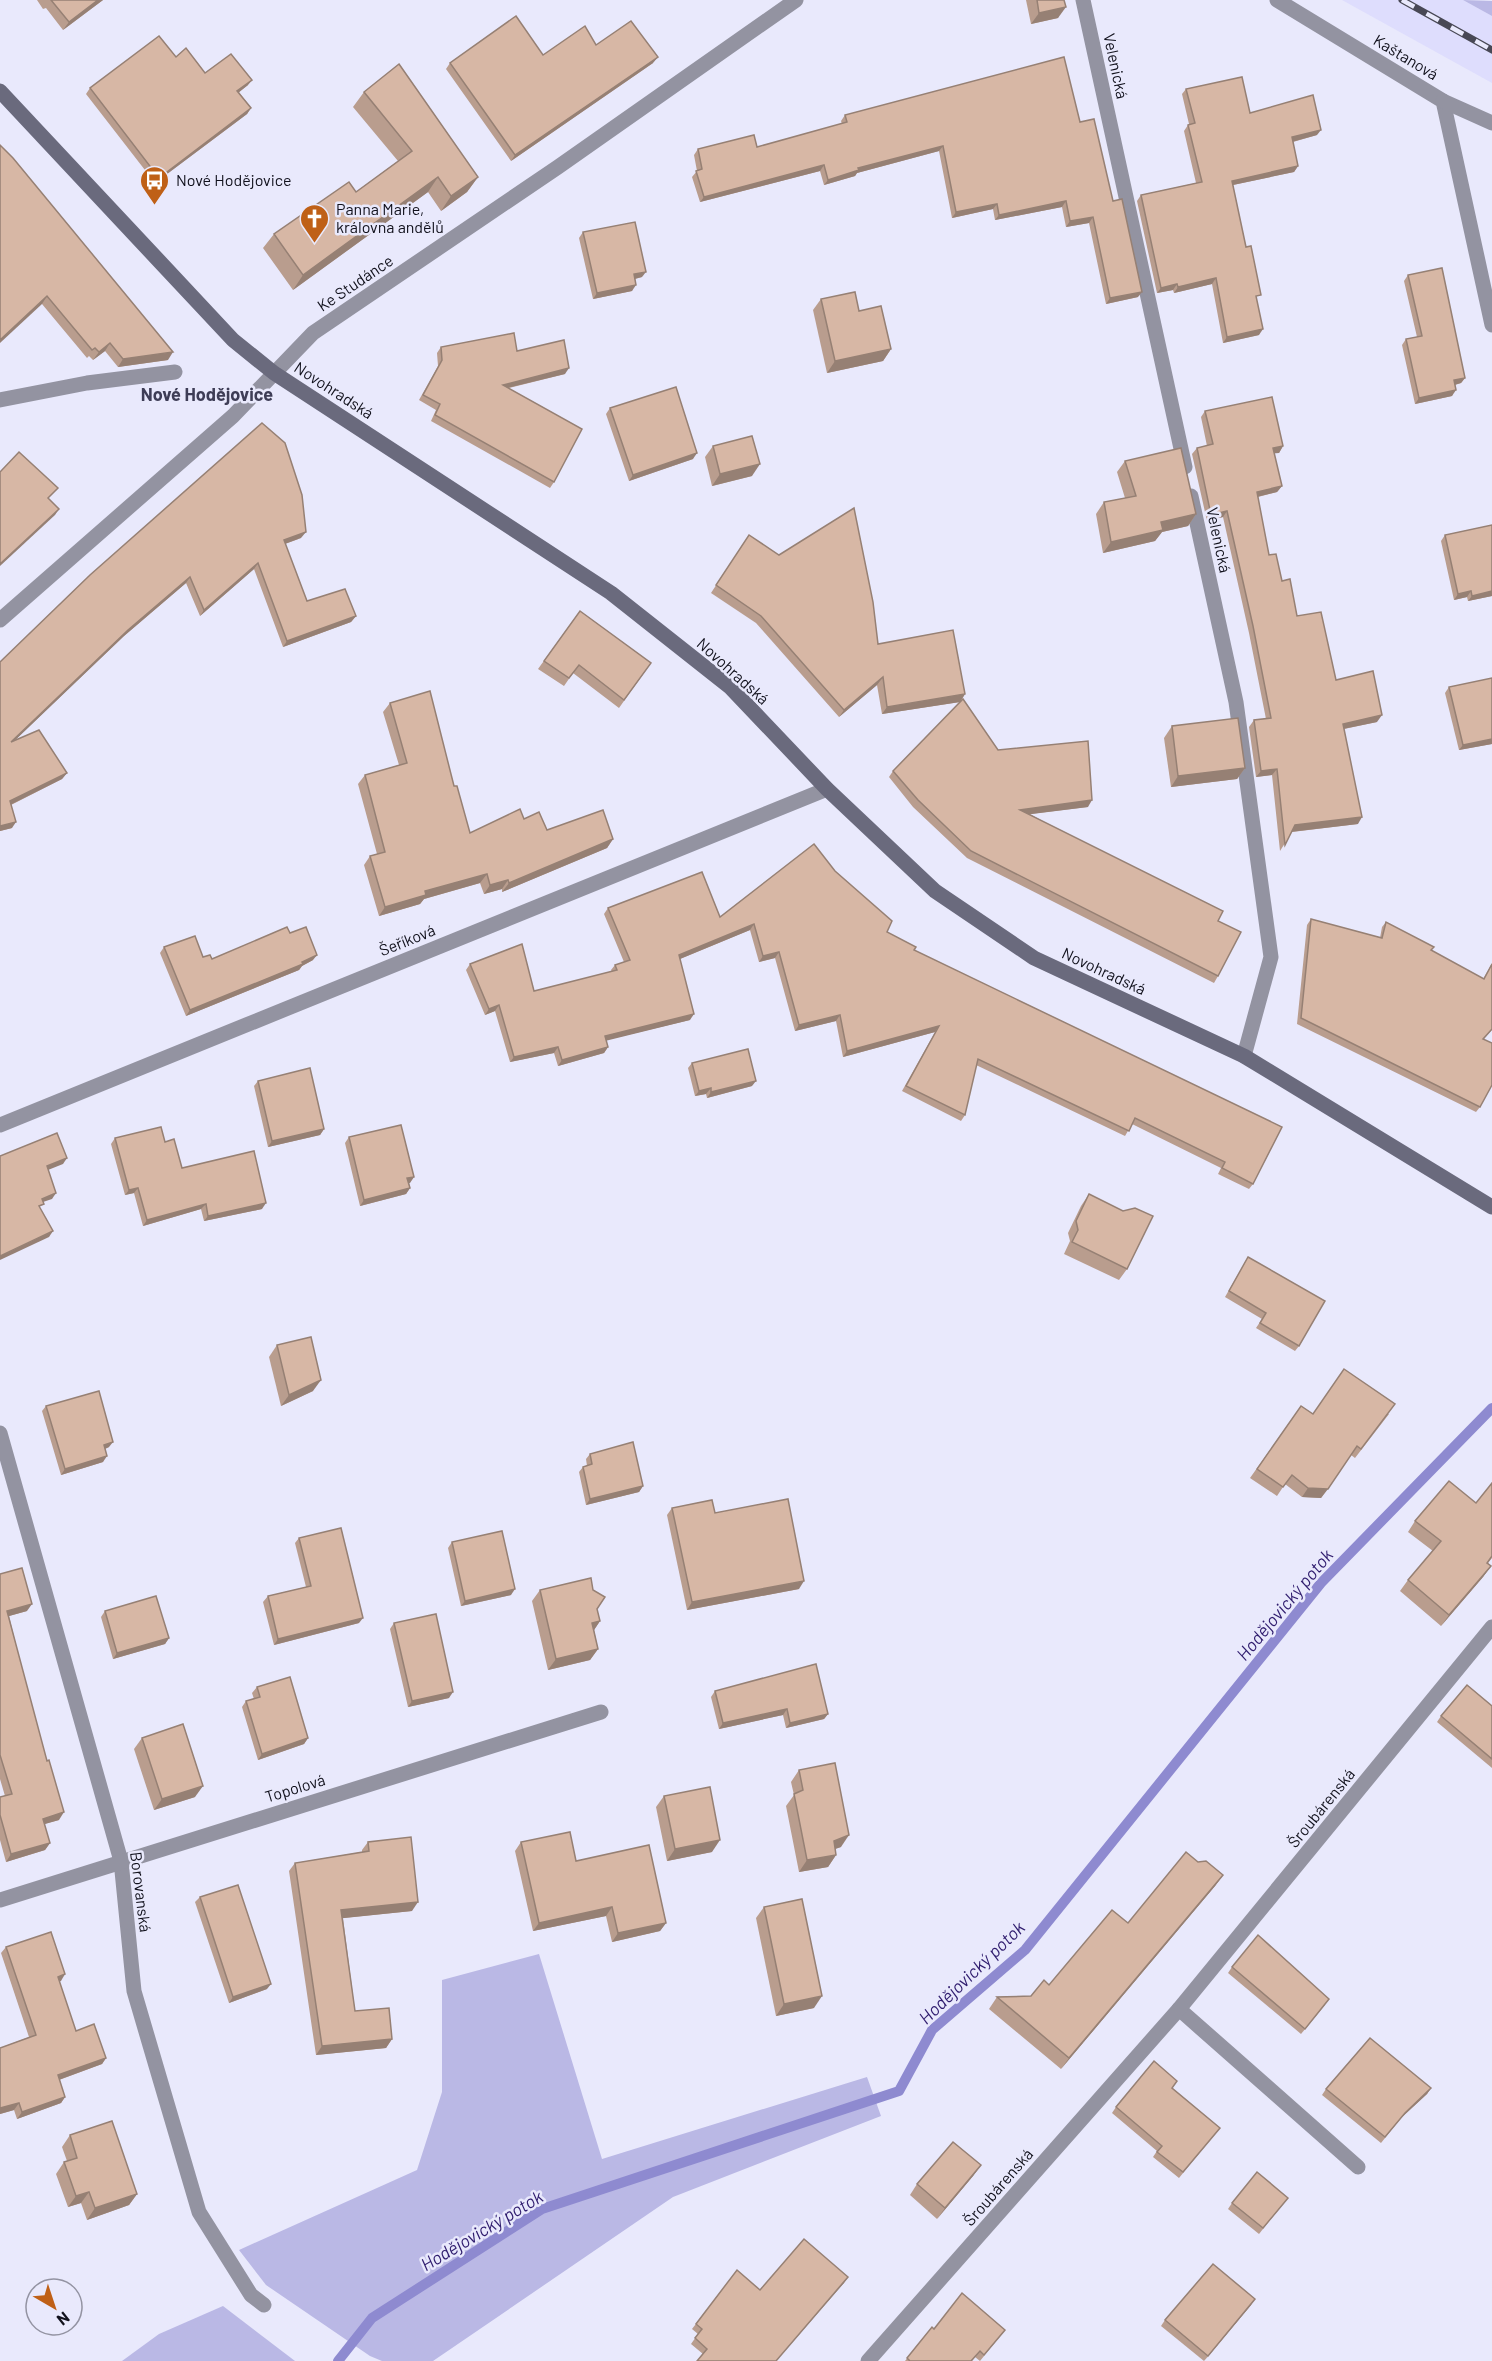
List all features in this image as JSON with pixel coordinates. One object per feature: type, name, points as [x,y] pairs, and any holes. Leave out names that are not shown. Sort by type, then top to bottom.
[{"type":"main road","name":"Novohradská","points":[[0,91],[226,334],[274,373],[611,593],[730,687],[827,789],[935,891],[1034,958],[1244,1056],[1492,1207]]},
{"type":"street","name":"Ke Studánce","points":[[0,620],[233,416],[313,333],[558,167],[796,0]]},
{"type":"street","name":"Velenická","points":[[1083,0],[1236,702],[1271,957],[1244,1056]]},
{"type":"street","name":"Kaštanová","points":[[1277,0],[1443,101],[1492,325]]},
{"type":"street","points":[[1443,101],[1492,123]]},
{"type":"street","points":[[0,400],[87,383],[174,372]]},
{"type":"street","name":"Šeříková","points":[[0,1125],[827,789]]},
{"type":"street","name":"Borovanská","points":[[0,1433],[121,1861],[134,1991],[199,2212],[251,2295],[264,2305]]},
{"type":"street","name":"Šroubárenská","points":[[868,2361],[1179,2009],[1491,1629]]},
{"type":"street","name":"Topolová","points":[[0,1900],[601,1712]]},
{"type":"street","points":[[1179,2009],[1358,2167]]},
{"type":"shaded area","points":[[1342,0],[1463,0],[1492,16],[1492,83]]},
{"type":"shaded area","points":[[1463,0],[1492,1],[1492,16]]},
{"type":"shaded area","points":[[539,1954],[602,2159],[867,2077],[881,2116],[673,2197],[433,2361],[382,2361],[370,2356],[266,2285],[239,2250],[417,2170],[442,2092],[442,1980]]},
{"type":"shaded area","points":[[223,2306],[295,2361],[122,2361],[159,2334]]},
{"type":"building","points":[[51,0],[98,0],[69,22]]},
{"type":"building","points":[[1037,0],[1064,0],[1066,7],[1039,13]]},
{"type":"building","points":[[516,16],[543,55],[585,26],[596,45],[631,21],[658,57],[515,155],[450,63]]},
{"type":"building","points":[[159,36],[176,57],[186,48],[205,73],[231,54],[252,80],[237,91],[251,108],[159,178],[90,88]]},
{"type":"building","points":[[1064,57],[1080,122],[1094,119],[1113,201],[1122,199],[1142,292],[1110,298],[1093,217],[1070,221],[1066,201],[999,215],[997,204],[956,212],[943,146],[858,168],[859,170],[828,180],[824,165],[704,197],[696,171],[702,169],[698,149],[754,135],[757,147],[847,122],[845,115]]},
{"type":"building","points":[[399,64],[478,177],[451,196],[438,177],[303,275],[274,234],[349,182],[356,192],[412,151],[364,92]]},
{"type":"building","points":[[1242,77],[1250,113],[1313,95],[1321,130],[1292,137],[1298,166],[1232,181],[1246,247],[1251,246],[1261,295],[1256,296],[1263,329],[1227,337],[1216,278],[1178,287],[1177,284],[1161,288],[1141,195],[1202,182],[1188,125],[1195,123],[1186,89]]},
{"type":"building","points":[[0,145],[173,352],[123,359],[110,343],[99,352],[95,348],[92,350],[47,296],[0,340]]},
{"type":"building","points":[[635,222],[646,272],[634,274],[636,285],[597,293],[583,232]]},
{"type":"building","points":[[1442,268],[1465,378],[1454,380],[1456,390],[1419,398],[1406,339],[1422,336],[1408,275]]},
{"type":"building","points":[[855,292],[859,311],[881,306],[891,349],[835,361],[821,299]]},
{"type":"building","points":[[514,333],[517,351],[564,340],[569,368],[503,385],[582,429],[554,482],[435,415],[440,404],[423,395],[442,360],[441,347]]},
{"type":"building","points":[[676,387],[697,453],[633,475],[610,408]]},
{"type":"building","points":[[1272,397],[1283,446],[1273,448],[1282,486],[1257,492],[1269,555],[1276,554],[1282,581],[1290,579],[1297,616],[1321,612],[1336,680],[1373,671],[1382,715],[1343,724],[1362,817],[1295,825],[1285,845],[1277,769],[1261,771],[1254,720],[1271,718],[1253,626],[1227,511],[1211,515],[1197,448],[1213,444],[1205,411]]},
{"type":"building","points":[[262,423],[285,443],[302,495],[306,532],[284,540],[307,601],[345,589],[356,616],[287,641],[258,563],[204,610],[190,577],[128,630],[11,742],[39,730],[67,773],[10,801],[16,822],[0,826],[0,662],[90,575]]},
{"type":"building","points":[[752,436],[760,464],[720,474],[713,446]]},
{"type":"building","points":[[1181,448],[1196,514],[1161,522],[1163,530],[1111,542],[1104,502],[1136,496],[1125,461]]},
{"type":"building","points":[[19,452],[58,488],[48,498],[59,509],[0,564],[0,472]]},
{"type":"building","points":[[854,508],[873,602],[878,644],[953,630],[965,694],[887,707],[883,677],[844,710],[761,616],[716,585],[749,535],[779,555]]},
{"type":"building","points":[[1492,525],[1492,591],[1472,596],[1471,591],[1458,594],[1445,535]]},
{"type":"building","points":[[580,611],[651,663],[624,700],[579,665],[569,678],[544,661]]},
{"type":"building","points":[[1492,678],[1492,739],[1463,745],[1449,687]]},
{"type":"building","points":[[430,691],[454,786],[457,786],[470,833],[520,809],[524,819],[539,812],[547,830],[603,810],[613,839],[509,883],[508,880],[490,885],[487,874],[425,891],[426,895],[385,907],[370,856],[385,852],[365,775],[407,763],[390,703]]},
{"type":"building","points":[[963,699],[998,750],[1088,741],[1092,800],[1020,810],[1223,911],[1218,921],[1241,932],[1218,976],[971,851],[918,800],[893,771]]},
{"type":"building","points":[[1238,718],[1245,768],[1178,776],[1172,726]]},
{"type":"building","points":[[814,844],[835,871],[892,921],[887,932],[916,947],[914,950],[1282,1127],[1253,1184],[1222,1168],[1225,1162],[1135,1118],[1129,1131],[978,1059],[965,1115],[906,1086],[939,1026],[847,1051],[840,1015],[799,1025],[779,952],[763,956],[754,924],[679,955],[694,1014],[605,1036],[608,1047],[562,1060],[558,1047],[514,1057],[499,1005],[489,1009],[470,964],[522,944],[534,991],[617,970],[615,965],[630,960],[608,908],[702,872],[720,917]]},
{"type":"building","points":[[1311,919],[1382,938],[1386,922],[1434,947],[1431,950],[1484,979],[1492,964],[1492,1029],[1483,1039],[1492,1043],[1492,1085],[1480,1107],[1301,1018]]},
{"type":"building","points":[[287,927],[290,933],[306,927],[317,955],[302,962],[303,964],[190,1010],[164,947],[195,936],[203,957],[210,955],[212,959]]},
{"type":"building","points":[[748,1049],[756,1081],[711,1092],[711,1088],[699,1091],[692,1063]]},
{"type":"building","points":[[310,1068],[324,1129],[272,1141],[258,1081]]},
{"type":"building","points":[[401,1125],[414,1177],[407,1178],[410,1188],[364,1200],[349,1137]]},
{"type":"building","points":[[161,1127],[165,1142],[174,1139],[182,1168],[254,1151],[266,1203],[208,1216],[206,1204],[147,1220],[138,1188],[129,1190],[115,1138]]},
{"type":"building","points":[[57,1133],[67,1158],[47,1166],[56,1193],[42,1199],[44,1204],[39,1206],[53,1231],[0,1256],[0,1156]]},
{"type":"building","points":[[1089,1194],[1123,1211],[1135,1208],[1153,1216],[1127,1269],[1072,1242],[1078,1230],[1076,1221]]},
{"type":"building","points":[[1248,1257],[1325,1301],[1299,1346],[1260,1323],[1266,1313],[1229,1291]]},
{"type":"building","points":[[311,1337],[321,1380],[289,1395],[277,1345]]},
{"type":"building","points":[[1344,1369],[1395,1404],[1361,1449],[1357,1446],[1328,1489],[1308,1488],[1292,1475],[1283,1487],[1257,1469],[1301,1406],[1313,1414]]},
{"type":"building","points":[[99,1391],[113,1442],[104,1445],[107,1456],[65,1469],[46,1406]]},
{"type":"building","points":[[633,1442],[643,1486],[590,1499],[583,1467],[592,1464],[590,1454]]},
{"type":"building","points":[[1449,1481],[1476,1503],[1492,1483],[1492,1556],[1487,1563],[1491,1566],[1449,1615],[1408,1580],[1441,1541],[1415,1521]]},
{"type":"building","points":[[788,1499],[804,1581],[692,1602],[672,1508],[712,1500],[715,1513]]},
{"type":"building","points":[[341,1528],[363,1618],[278,1639],[268,1596],[311,1586],[299,1538]]},
{"type":"building","points":[[502,1531],[515,1589],[465,1601],[452,1542]]},
{"type":"building","points":[[22,1568],[32,1604],[7,1611],[47,1761],[49,1760],[64,1812],[43,1819],[50,1843],[11,1854],[0,1815],[0,1797],[12,1794],[0,1755],[0,1574]]},
{"type":"building","points":[[591,1578],[593,1590],[605,1597],[597,1609],[600,1621],[592,1623],[598,1649],[556,1659],[540,1590]]},
{"type":"building","points":[[156,1596],[169,1638],[117,1653],[105,1611]]},
{"type":"building","points":[[436,1614],[453,1692],[412,1701],[394,1623]]},
{"type":"building","points":[[816,1664],[828,1714],[790,1723],[787,1709],[723,1723],[715,1691]]},
{"type":"building","points":[[290,1677],[308,1738],[262,1754],[246,1701],[260,1697],[257,1687]]},
{"type":"building","points":[[1467,1685],[1492,1706],[1492,1759],[1441,1716]]},
{"type":"building","points":[[183,1724],[203,1786],[162,1799],[142,1738]]},
{"type":"building","points":[[835,1763],[849,1835],[834,1841],[836,1855],[807,1860],[794,1794],[803,1790],[799,1770]]},
{"type":"building","points":[[710,1787],[720,1840],[675,1849],[664,1796]]},
{"type":"building","points":[[570,1832],[576,1861],[649,1845],[666,1923],[618,1933],[612,1907],[539,1923],[521,1842]]},
{"type":"building","points":[[411,1837],[418,1902],[341,1910],[355,2011],[389,2008],[392,2039],[322,2046],[295,1863],[369,1851],[368,1842]]},
{"type":"building","points":[[1186,1852],[1198,1862],[1206,1861],[1223,1875],[1069,2058],[997,1997],[1031,1996],[1044,1980],[1049,1985],[1112,1910],[1128,1923]]},
{"type":"building","points":[[238,1885],[271,1984],[233,1997],[200,1897]]},
{"type":"building","points":[[802,1899],[822,1996],[784,2004],[764,1907]]},
{"type":"building","points":[[51,1932],[65,1974],[58,1977],[76,2031],[94,2024],[106,2058],[58,2075],[65,2097],[22,2112],[19,2103],[0,2108],[0,2048],[36,2035],[6,1947]]},
{"type":"building","points":[[1258,1935],[1329,1999],[1305,2029],[1232,1967]]},
{"type":"building","points":[[1370,2038],[1431,2088],[1405,2113],[1385,2137],[1326,2089]]},
{"type":"building","points":[[1154,2061],[1177,2081],[1172,2088],[1220,2128],[1183,2172],[1157,2152],[1162,2146],[1116,2107]]},
{"type":"building","points":[[112,2121],[137,2194],[95,2208],[89,2192],[76,2196],[64,2162],[77,2158],[70,2135]]},
{"type":"building","points":[[953,2142],[981,2165],[945,2208],[917,2184]]},
{"type":"building","points":[[1257,2172],[1288,2198],[1263,2228],[1232,2203]]},
{"type":"building","points":[[804,2239],[848,2277],[776,2361],[697,2361],[707,2349],[695,2338],[702,2329],[696,2324],[737,2270],[760,2290]]},
{"type":"building","points":[[1213,2264],[1255,2299],[1208,2356],[1165,2320]]},
{"type":"building","points":[[962,2293],[1005,2330],[984,2355],[980,2351],[971,2361],[910,2361],[907,2358],[932,2327],[934,2329]]},
{"type":"waterway","name":"Hodějovický potok","points":[[338,2361],[372,2318],[542,2209],[899,2091],[932,2030],[1025,1950],[1321,1583],[1492,1408]]},
{"type":"railway","points":[[1402,0],[1492,50]]},
{"type":"place","name":"Nové Hodějovice","points":[[155,206]]},
{"type":"place","name":"Panna Marie, královna andělů","points":[[315,244]]},
{"type":"district","name":"Nové Hodějovice","points":[[207,395]]}]
